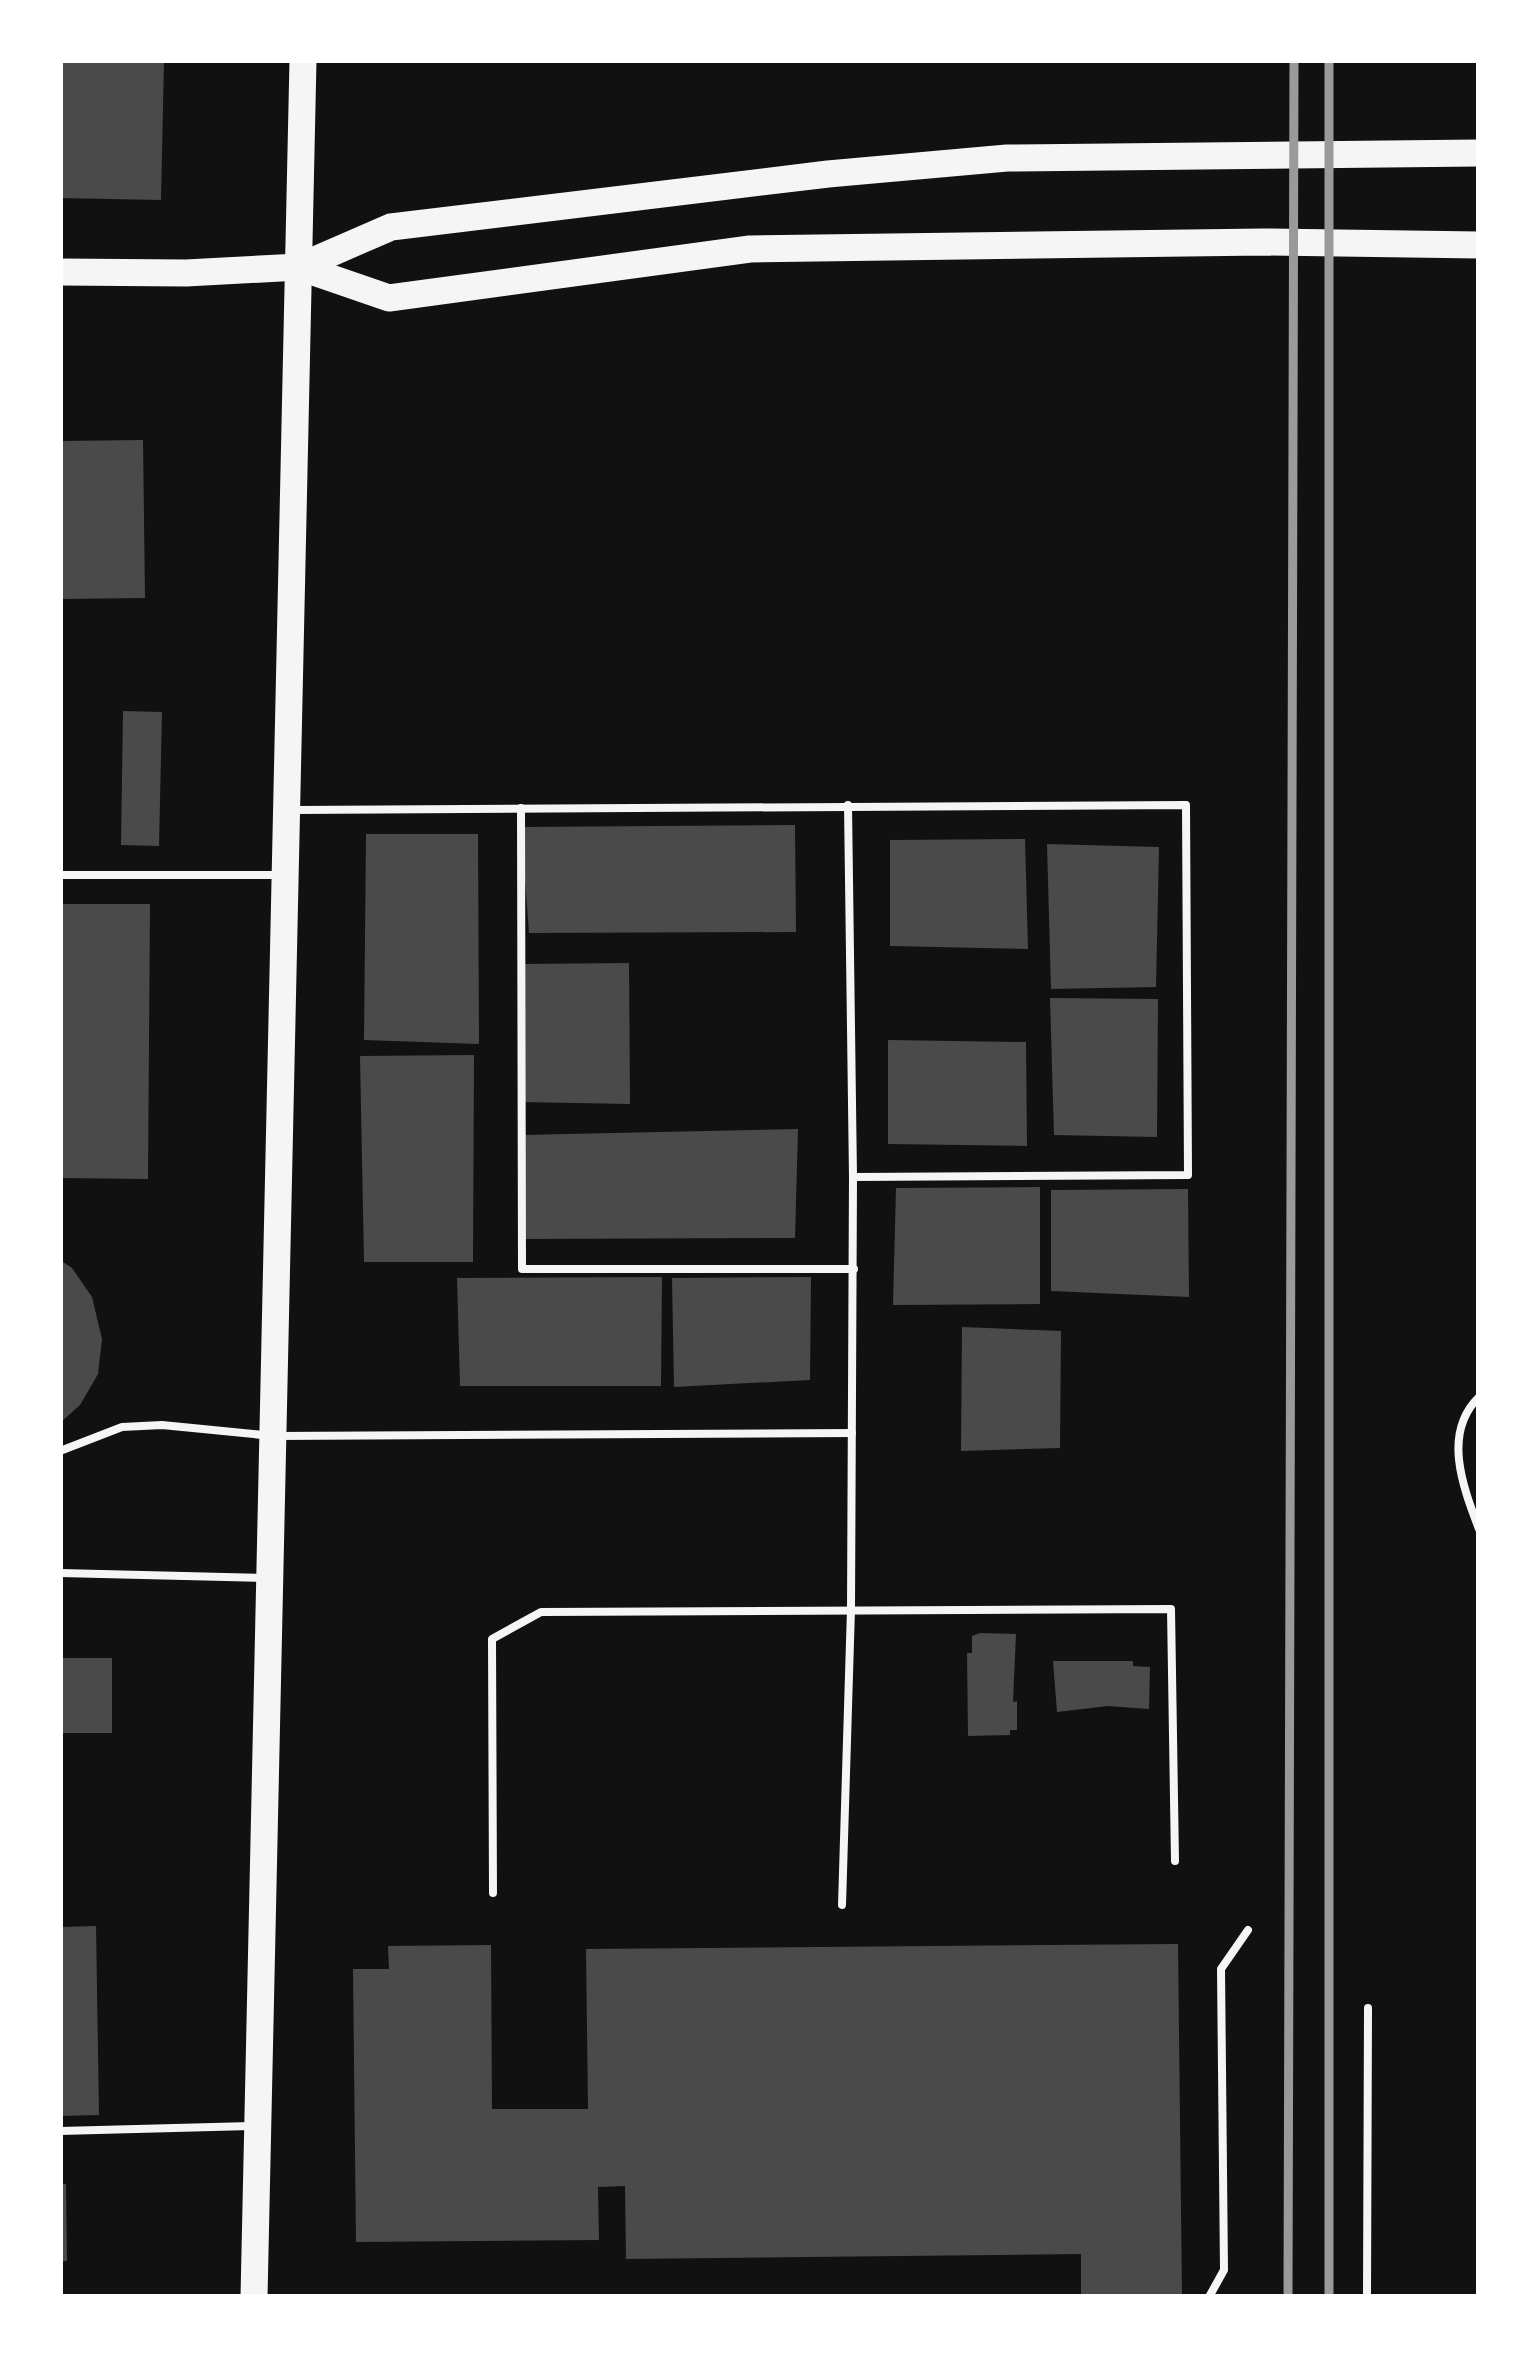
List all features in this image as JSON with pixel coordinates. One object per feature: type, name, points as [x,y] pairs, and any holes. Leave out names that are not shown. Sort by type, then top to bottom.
[{"type":"main road","points":[[254,2297],[303,60]]},
{"type":"main road","points":[[60,272],[186,273],[299,267],[391,226],[828,174],[1007,158],[1479,153]]},
{"type":"main road","points":[[299,267],[389,298],[750,249],[1263,242],[1479,245]]},
{"type":"lane","points":[[842,1905],[854,1269],[848,805]]},
{"type":"lane","points":[[286,810],[1186,805],[1188,1175],[853,1178]]},
{"type":"lane","points":[[521,808],[522,1269],[854,1269]]},
{"type":"lane","points":[[60,875],[285,875]]},
{"type":"lane","points":[[1479,1397],[1466,1409],[1459,1435],[1459,1464],[1479,1529]]},
{"type":"lane","points":[[60,1451],[122,1427],[162,1425],[273,1436],[853,1433]]},
{"type":"lane","points":[[60,1573],[270,1578]]},
{"type":"lane","points":[[493,1893],[492,1639],[541,1612],[1171,1609],[1175,1861]]},
{"type":"lane","points":[[60,2131],[258,2126]]},
{"type":"path","points":[[1209,2297],[1224,2270],[1221,1969],[1248,1930]]},
{"type":"path","points":[[1367,2297],[1368,2008]]},
{"type":"building","points":[[60,60],[164,60],[161,200],[60,198]]},
{"type":"building","points":[[143,440],[145,598],[60,599],[60,441]]},
{"type":"building","points":[[123,711],[162,712],[159,846],[121,845]]},
{"type":"building","points":[[795,825],[796,932],[529,933],[521,827]]},
{"type":"building","points":[[366,834],[478,834],[479,1044],[364,1040]]},
{"type":"building","points":[[1025,839],[1028,949],[890,946],[890,840]]},
{"type":"building","points":[[1047,844],[1159,847],[1156,987],[1051,989]]},
{"type":"building","points":[[60,904],[150,904],[148,1179],[60,1178]]},
{"type":"building","points":[[629,963],[630,1104],[521,1102],[521,964]]},
{"type":"building","points":[[1050,998],[1158,999],[1157,1137],[1054,1135]]},
{"type":"building","points":[[888,1040],[1026,1042],[1027,1146],[888,1144]]},
{"type":"building","points":[[474,1055],[473,1262],[364,1262],[360,1056]]},
{"type":"building","points":[[798,1129],[795,1238],[522,1239],[522,1135]]},
{"type":"building","points":[[1040,1187],[1040,1304],[893,1305],[896,1188]]},
{"type":"building","points":[[1188,1189],[1189,1297],[1051,1291],[1051,1190]]},
{"type":"building","points":[[60,1260],[72,1268],[92,1297],[102,1339],[98,1374],[80,1405],[60,1423]]},
{"type":"building","points":[[662,1277],[661,1386],[460,1386],[457,1278]]},
{"type":"building","points":[[811,1277],[810,1380],[674,1387],[672,1278]]},
{"type":"building","points":[[962,1327],[1061,1331],[1060,1448],[961,1451]]},
{"type":"building","points":[[1016,1634],[1013,1702],[1017,1701],[1017,1730],[1010,1730],[1010,1735],[968,1736],[967,1653],[972,1653],[972,1636]]},
{"type":"building","points":[[60,1658],[112,1658],[112,1733],[60,1733]]},
{"type":"building","points":[[1053,1661],[1133,1661],[1133,1666],[1150,1667],[1149,1709],[1108,1706],[1057,1712]]},
{"type":"building","points":[[96,1926],[99,2115],[60,2116],[60,1927]]},
{"type":"building","points":[[1178,1944],[1182,2297],[1081,2297],[1081,2254],[626,2259],[625,2186],[598,2187],[599,2240],[356,2242],[353,1969],[389,1969],[388,1946],[491,1945],[492,2109],[588,2109],[586,1949]]},
{"type":"building","points":[[60,2184],[66,2184],[67,2261],[60,2261]]},
{"type":"railway","points":[[1288,2297],[1294,60]]},
{"type":"railway","points":[[1329,60],[1329,2297]]}]
